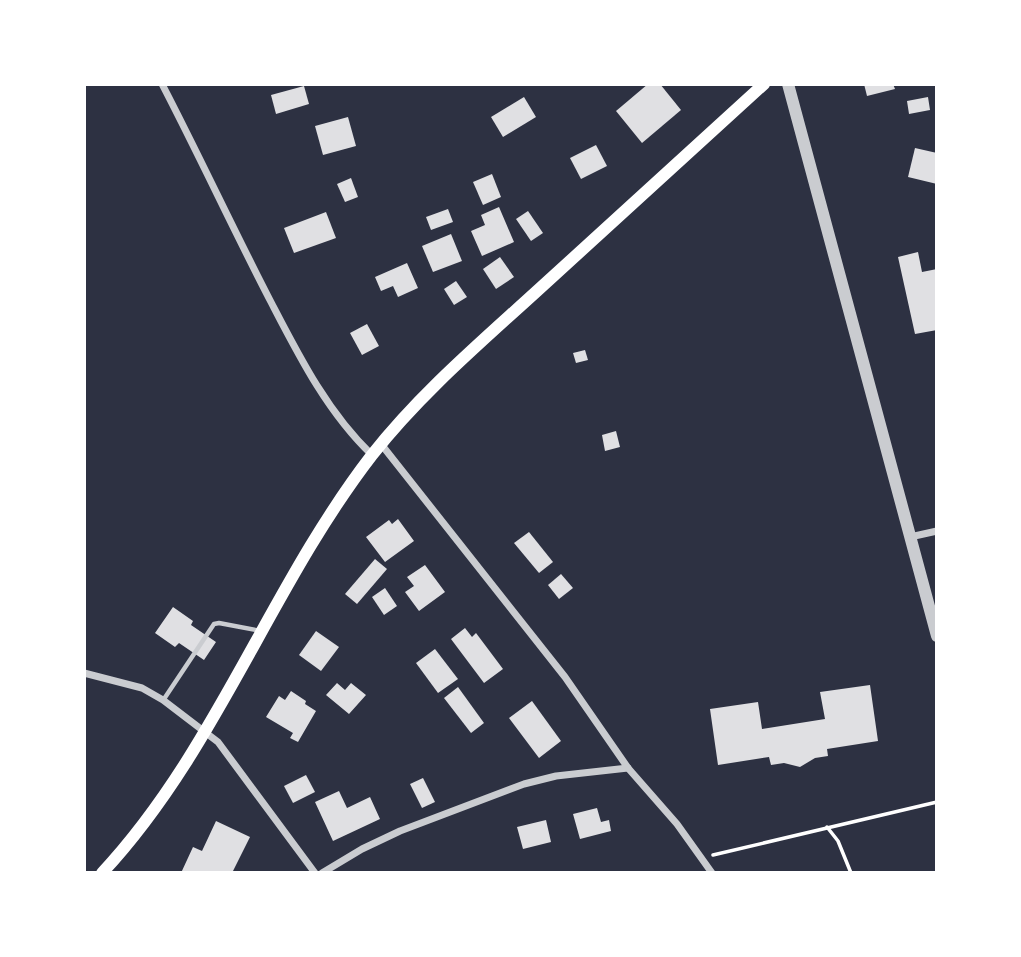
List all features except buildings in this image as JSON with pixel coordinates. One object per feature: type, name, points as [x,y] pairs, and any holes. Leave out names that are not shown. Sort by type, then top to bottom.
[{"type":"main road","points":[[102,873],[150,816],[205,731],[311,544],[381,444],[467,354],[764,84]]},
{"type":"street","points":[[162,84],[309,373],[344,425],[372,456]]},
{"type":"street","points":[[788,84],[937,636]]},
{"type":"street","points":[[381,444],[565,677],[628,768],[664,808],[712,873]]},
{"type":"street","points":[[910,537],[937,531]]},
{"type":"street","points":[[84,673],[129,683],[163,700],[218,742],[315,873]]},
{"type":"street","points":[[322,873],[362,849],[400,831],[524,784],[556,776],[628,768]]},
{"type":"lane","points":[[163,700],[214,624],[261,631]]},
{"type":"path","points":[[701,858],[937,802]]},
{"type":"path","points":[[827,827],[838,841],[852,873]]}]
